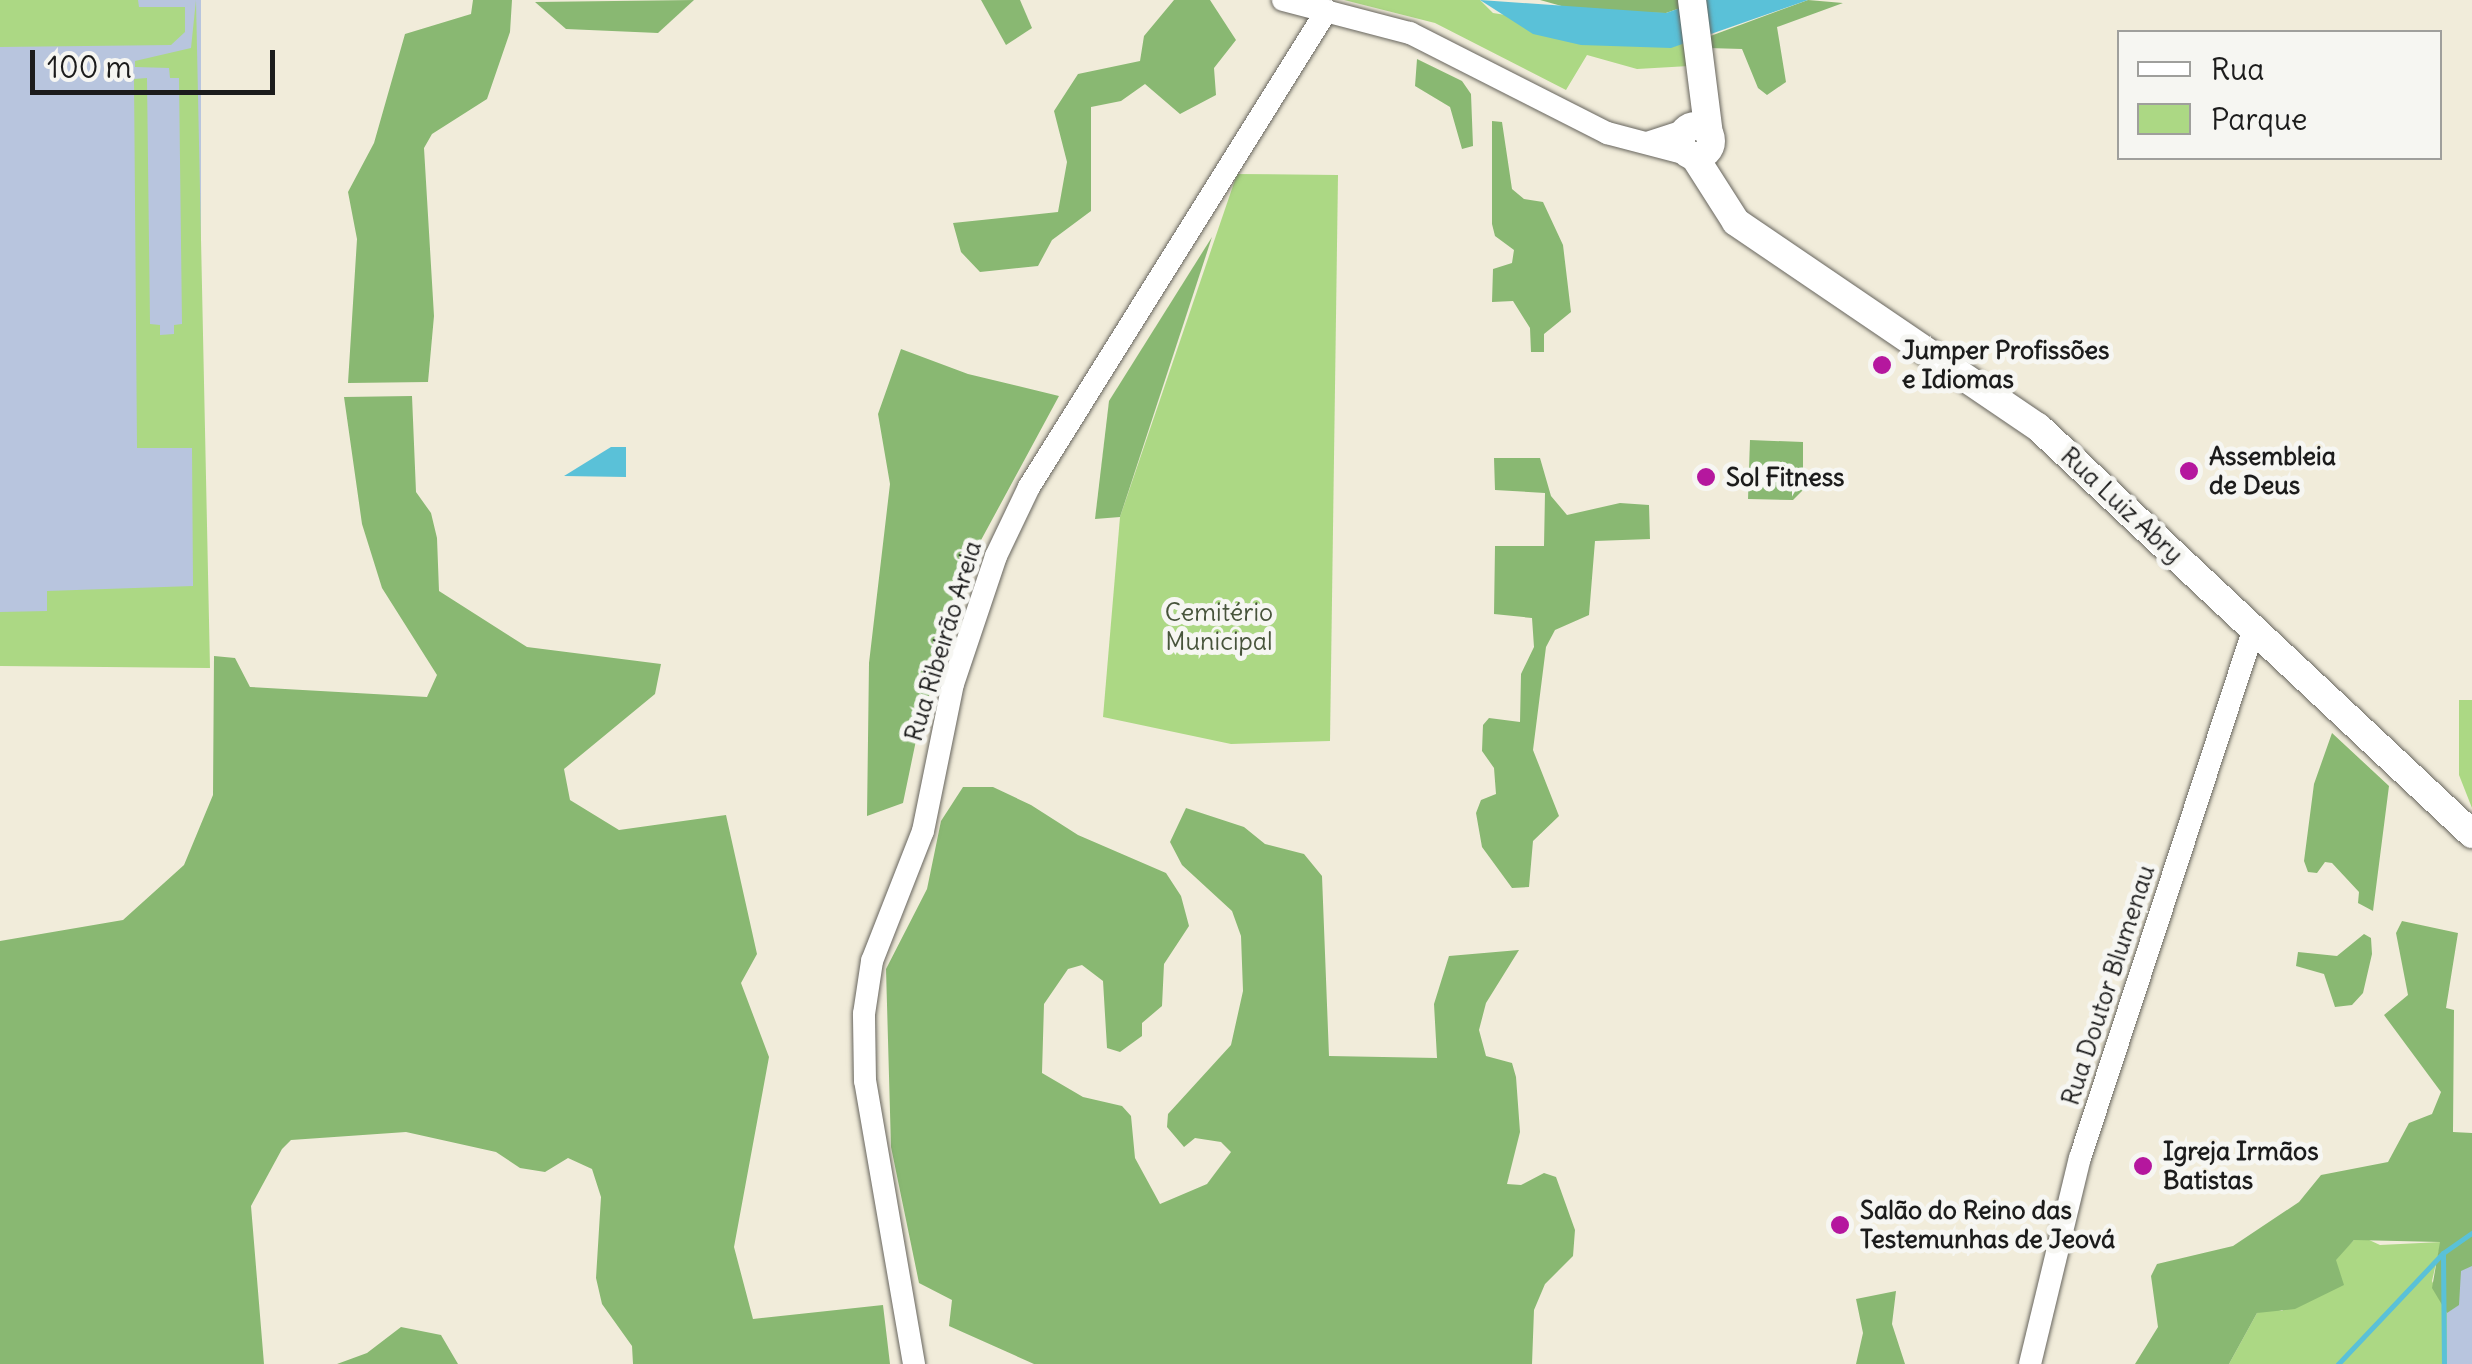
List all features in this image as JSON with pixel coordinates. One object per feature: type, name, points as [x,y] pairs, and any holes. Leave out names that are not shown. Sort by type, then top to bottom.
[{"type":"main road","name":"Rua Luiz Abry","points":[[1692,0],[1702,72],[1697,141],[1736,222],[2014,408],[2472,834]]},
{"type":"street","points":[[1284,0],[1445,47],[1593,127],[1644,144],[1697,141]]},
{"type":"street","name":"Rua Ribeirão Areia","points":[[914,1364],[868,1096],[864,1014],[872,961],[923,831],[953,684],[996,556],[1029,487],[1327,10]]},
{"type":"street","name":"Rua Doutor Blumenau","points":[[2030,1364],[2080,1158],[2254,628]]},
{"type":"shaded area","points":[[0,0],[201,0],[201,666],[0,666]]},
{"type":"shaded area","points":[[2472,1238],[2472,1364],[2447,1364],[2446,1253]]},
{"type":"green space","points":[[0,0],[138,0],[139,7],[185,7],[185,32],[171,45],[0,47]]},
{"type":"green space","points":[[196,0],[210,668],[0,666],[0,612],[47,611],[47,591],[193,586],[192,448],[137,448],[134,79],[147,78],[150,324],[160,325],[160,335],[174,334],[174,325],[182,324],[179,78],[170,78],[169,68],[135,67],[135,61],[191,48]]},
{"type":"green space","points":[[473,0],[512,0],[510,32],[487,99],[432,134],[424,148],[434,316],[428,382],[348,383],[357,239],[348,192],[374,143],[405,34],[471,14]]},
{"type":"green space","points":[[694,0],[658,33],[566,29],[535,2]]},
{"type":"green space","points":[[981,0],[1020,0],[1032,28],[1006,45]]},
{"type":"green space","points":[[1174,0],[1210,0],[1236,40],[1214,68],[1216,95],[1180,114],[1145,84],[1121,101],[1091,107],[1091,211],[1052,240],[1038,266],[980,272],[961,252],[953,223],[1058,212],[1067,162],[1054,111],[1078,74],[1140,61],[1144,36]]},
{"type":"green space","points":[[1344,0],[1480,0],[1493,13],[1685,44],[1689,66],[1637,69],[1587,55],[1566,90],[1435,23]]},
{"type":"green space","points":[[1540,0],[1703,0],[1666,13],[1583,12]]},
{"type":"green space","points":[[1808,0],[1843,3],[1777,27],[1786,82],[1767,95],[1758,88],[1742,49],[1708,48],[1705,38]]},
{"type":"green space","points":[[1417,59],[1462,81],[1471,94],[1473,146],[1462,149],[1450,107],[1415,86]]},
{"type":"green space","points":[[1492,121],[1502,122],[1512,189],[1524,199],[1543,202],[1563,245],[1571,312],[1544,334],[1544,352],[1531,352],[1530,328],[1513,301],[1492,302],[1493,269],[1512,263],[1514,250],[1495,236],[1492,224]]},
{"type":"green space","name":"Cemitério Municipal","points":[[1237,174],[1338,175],[1330,741],[1231,744],[1103,717],[1120,517]]},
{"type":"green space","points":[[1212,237],[1120,517],[1095,519],[1109,401]]},
{"type":"green space","points":[[901,349],[968,374],[1059,396],[980,542],[919,726],[903,803],[867,816],[869,663],[890,484],[878,414]]},
{"type":"green space","points":[[412,396],[416,492],[431,513],[437,538],[439,591],[527,647],[661,664],[655,694],[564,769],[570,800],[619,830],[726,815],[757,954],[741,983],[769,1057],[734,1247],[753,1319],[883,1305],[890,1364],[633,1364],[632,1346],[602,1304],[596,1278],[601,1197],[592,1169],[568,1158],[545,1172],[520,1168],[496,1152],[406,1132],[291,1140],[282,1149],[251,1206],[264,1364],[0,1364],[0,941],[123,920],[184,865],[213,795],[214,656],[235,658],[250,687],[427,697],[437,675],[382,588],[362,524],[344,397]]},
{"type":"green space","points":[[1750,440],[1803,442],[1803,490],[1793,500],[1748,499]]},
{"type":"green space","points":[[1494,458],[1540,458],[1551,496],[1567,515],[1620,503],[1649,505],[1650,539],[1595,541],[1589,615],[1555,630],[1546,647],[1533,750],[1559,816],[1533,841],[1529,887],[1512,888],[1482,847],[1476,813],[1481,800],[1496,794],[1494,768],[1482,751],[1483,725],[1489,718],[1520,722],[1521,674],[1534,647],[1532,618],[1494,614],[1495,546],[1544,546],[1545,493],[1495,490]]},
{"type":"green space","points":[[2459,700],[2472,700],[2472,808],[2459,775]]},
{"type":"green space","points":[[2332,733],[2389,786],[2373,911],[2358,903],[2359,892],[2332,863],[2325,862],[2317,873],[2308,872],[2304,861],[2314,784]]},
{"type":"green space","points":[[963,787],[993,787],[1031,805],[1078,835],[1166,873],[1181,896],[1189,926],[1164,964],[1162,1006],[1142,1023],[1142,1036],[1120,1052],[1107,1048],[1103,981],[1082,965],[1068,969],[1044,1004],[1042,1073],[1083,1097],[1122,1106],[1131,1116],[1135,1158],[1160,1204],[1207,1184],[1231,1152],[1221,1142],[1195,1138],[1184,1147],[1167,1127],[1168,1114],[1231,1045],[1243,991],[1241,936],[1232,911],[1182,865],[1170,842],[1186,808],[1244,827],[1265,844],[1304,854],[1322,876],[1329,1056],[1437,1058],[1434,1004],[1449,956],[1519,950],[1486,1003],[1479,1030],[1486,1056],[1512,1063],[1516,1077],[1520,1132],[1507,1184],[1521,1185],[1544,1173],[1556,1177],[1575,1230],[1573,1256],[1545,1284],[1534,1310],[1532,1364],[1034,1364],[949,1326],[952,1300],[919,1283],[891,1147],[886,969],[927,889],[941,821]]},
{"type":"green space","points":[[2402,921],[2458,933],[2446,1008],[2454,1010],[2453,1132],[2472,1133],[2472,1266],[2461,1271],[2459,1305],[2447,1313],[2432,1288],[2440,1242],[2354,1240],[2336,1260],[2344,1285],[2295,1309],[2257,1313],[2229,1364],[2135,1364],[2158,1327],[2151,1276],[2157,1264],[2233,1246],[2299,1202],[2321,1175],[2388,1162],[2409,1123],[2432,1114],[2441,1092],[2384,1015],[2408,995],[2396,933]]},
{"type":"green space","points":[[2364,934],[2371,938],[2372,954],[2363,993],[2352,1005],[2335,1007],[2324,974],[2296,966],[2298,952],[2337,956]]},
{"type":"green space","points":[[2367,1239],[2380,1245],[2441,1242],[2432,1281],[2447,1313],[2447,1364],[2229,1364],[2257,1313],[2269,1307],[2282,1311],[2354,1240]]},
{"type":"green space","points":[[1896,1291],[1892,1324],[1905,1364],[1856,1364],[1863,1333],[1856,1299]]},
{"type":"green space","points":[[401,1327],[441,1335],[458,1364],[337,1364],[367,1353]]},
{"type":"water","points":[[1480,0],[1666,13],[1703,0],[1808,0],[1671,48],[1581,45],[1533,34]]},
{"type":"water","points":[[611,447],[626,447],[626,477],[564,476]]},
{"type":"waterway","points":[[2338,1364],[2443,1253],[2472,1233]]},
{"type":"waterway","points":[[2443,1253],[2444,1364]]},
{"type":"place","name":"Jumper Profissões e Idiomas","points":[[1882,365]]},
{"type":"place","name":"Assembleia de Deus","points":[[2189,471]]},
{"type":"place","name":"Sol Fitness","points":[[1706,477]]},
{"type":"place","name":"Igreja Irmãos Batistas","points":[[2143,1166]]},
{"type":"place","name":"Salão do Reino das Testemunhas de Jeová","points":[[1840,1225]]}]
